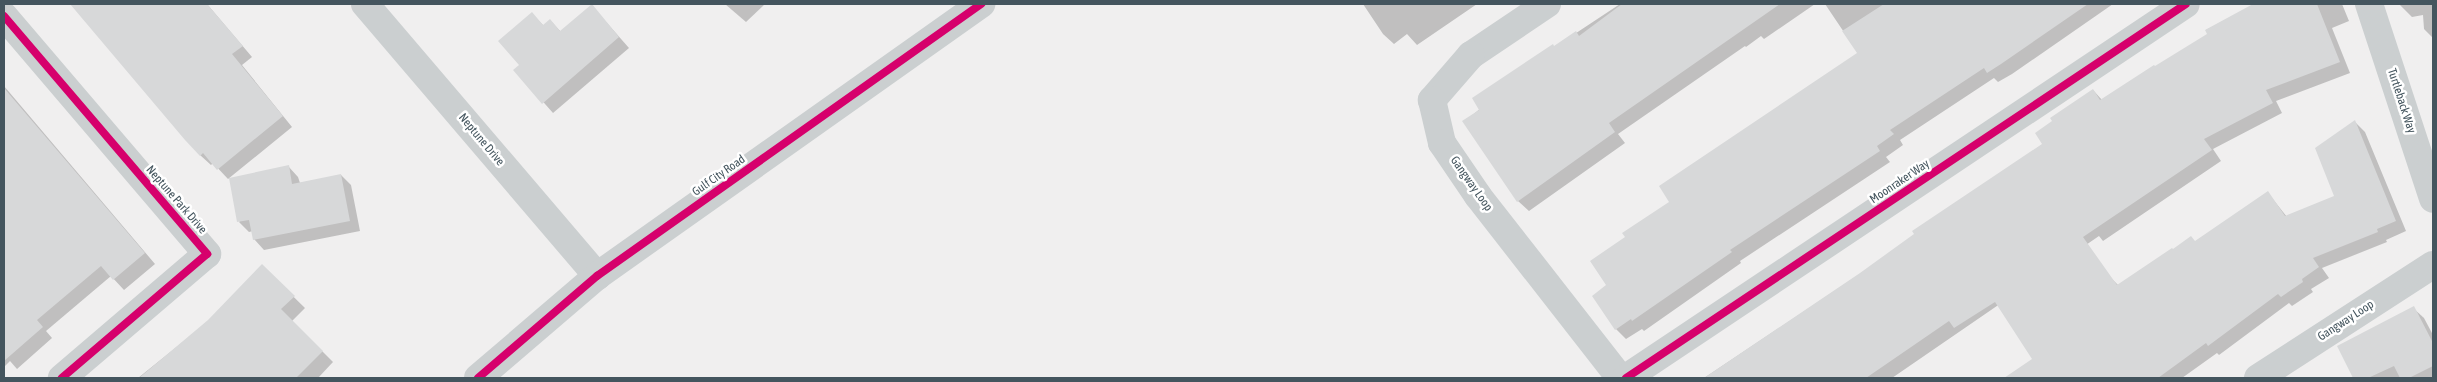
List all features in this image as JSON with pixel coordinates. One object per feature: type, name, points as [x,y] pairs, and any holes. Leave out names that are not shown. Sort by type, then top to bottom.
[{"type":"street","name":"Neptune Drive","points":[[366,4],[598,276]]},
{"type":"street","name":"Gulf City Road","points":[[478,378],[598,276],[981,4]]},
{"type":"street","name":"Gangway Loop","points":[[1547,4],[1471,55],[1432,100],[1442,143],[1478,196],[1620,378]]},
{"type":"street","name":"Moonraker Way","points":[[1626,378],[2186,4]]},
{"type":"street","name":"Turtleback Way","points":[[2370,4],[2433,198]]},
{"type":"street","name":"Neptune Park Drive","points":[[4,16],[207,254],[62,378]]},
{"type":"street","name":"Gangway Loop","points":[[2258,378],[2433,265]]},
{"type":"building","points":[[70,4],[207,4],[243,46],[232,54],[283,116],[217,170],[203,153],[200,156],[185,140]]},
{"type":"building","points":[[592,4],[619,37],[542,104],[513,70],[519,65],[498,41],[532,12],[543,25],[550,19],[560,31]]},
{"type":"building","points":[[1622,4],[1780,4],[1609,123],[1615,132],[1517,202],[1462,121],[1479,110],[1472,98],[1553,44],[1554,46],[1576,31],[1579,36]]},
{"type":"building","points":[[1884,4],[2088,4],[1987,73],[1984,68],[1890,130],[1894,134],[1877,146],[1880,151],[1730,250],[1732,252],[1632,321],[1631,319],[1615,330],[1592,296],[1606,285],[1590,261],[1625,237],[1622,233],[1669,202],[1659,186],[1857,53],[1842,31]]},
{"type":"building","points":[[2253,4],[2317,4],[2340,62],[2266,90],[2273,103],[2204,139],[2212,150],[2083,237],[2117,285],[2191,236],[2195,241],[2268,191],[2285,216],[2334,196],[2315,148],[2355,120],[2396,221],[2377,229],[2378,232],[2313,258],[2319,267],[2302,279],[2303,282],[2281,297],[2278,294],[2208,346],[2206,343],[2158,378],[2004,378],[2032,359],[1995,302],[1954,328],[1949,321],[1866,378],[1704,378],[1860,273],[1914,234],[1912,231],[2042,144],[2035,133],[2052,121],[2050,118],[2093,89],[2100,100],[2207,34],[2205,30]]},
{"type":"building","points":[[4,88],[145,253],[113,280],[101,266],[37,320],[43,327],[4,361]]},
{"type":"building","points":[[289,165],[292,184],[341,174],[350,221],[253,240],[249,220],[237,222],[229,178]]},
{"type":"building","points":[[262,264],[295,296],[281,309],[323,351],[296,378],[139,378],[208,320]]},
{"type":"building","points":[[2414,306],[2433,343],[2433,366],[2409,378],[2400,378],[2394,366],[2368,378],[2353,378],[2337,346]]},
{"type":"cycle path","points":[[478,378],[597,276],[981,4]]},
{"type":"cycle path","points":[[1626,378],[2186,4]]},
{"type":"cycle path","points":[[4,16],[207,254],[62,378]]}]
